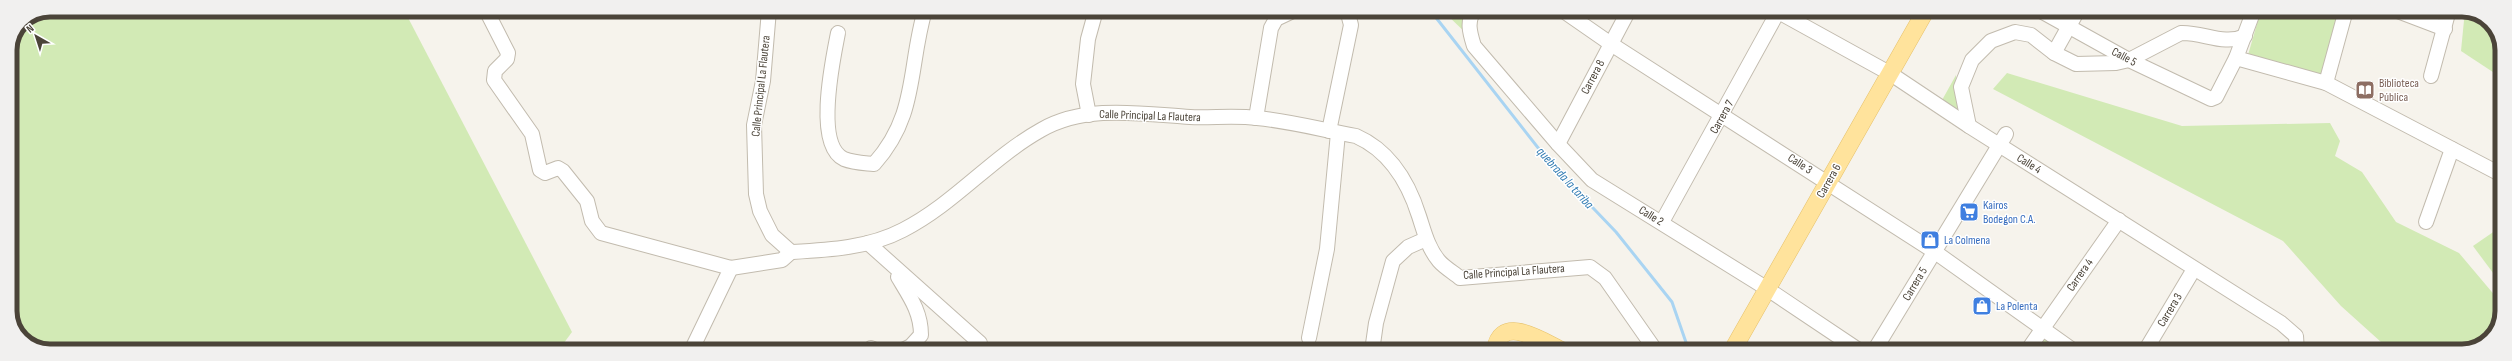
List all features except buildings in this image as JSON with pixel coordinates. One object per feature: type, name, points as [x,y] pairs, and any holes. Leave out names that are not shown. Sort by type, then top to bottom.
[{"type":"main road","name":"Carrera 6","points":[[1736,344],[1766,288],[1891,74],[1922,17]]},
{"type":"main road","points":[[1496,344],[1505,334],[1517,331],[1528,332],[1550,344]]},
{"type":"street","points":[[490,17],[508,53],[507,59],[495,70],[494,80],[532,134],[540,170],[545,173],[558,168],[563,171],[587,201],[592,221],[601,233],[731,268],[782,260],[791,252]]},
{"type":"street","name":"Calle Principal La Flautera","points":[[768,17],[763,81],[754,125],[756,194],[760,211],[772,235],[791,252],[824,250],[868,243],[909,226],[945,203],[992,163],[1042,129],[1089,115],[1103,112],[1201,118],[1256,118],[1356,136],[1370,142],[1395,165],[1404,180],[1416,207],[1426,239],[1439,261],[1460,278],[1590,267],[1605,278],[1651,344]]},
{"type":"street","points":[[838,33],[830,78],[828,129],[833,146],[843,159],[874,164],[889,148],[906,113],[918,34],[923,17]]},
{"type":"street","points":[[1089,115],[1083,84],[1088,38],[1094,17]]},
{"type":"street","points":[[1256,118],[1271,28],[1276,19],[1280,17]]},
{"type":"street","points":[[1309,338],[1327,249],[1333,132],[1351,25],[1349,17]]},
{"type":"street","name":"Calle 2","points":[[1470,17],[1469,31],[1474,46],[1558,144],[1592,180],[1662,222],[1766,288],[1850,344]]},
{"type":"street","name":"Calle 3","points":[[1572,17],[1611,44],[1935,252],[2063,344]]},
{"type":"street","name":"Carrera 8","points":[[1558,144],[1625,17]]},
{"type":"street","name":"Carrera 7","points":[[1662,222],[1723,115],[1775,17]]},
{"type":"street","name":"Calle 4","points":[[1789,17],[1891,74],[1969,126],[2002,139],[2119,220],[2194,269],[2281,322],[2296,336],[2297,344]]},
{"type":"street","name":"Calle 5","points":[[2051,17],[2129,60],[2211,99],[2216,97],[2236,58]]},
{"type":"street","points":[[2054,53],[2074,17]]},
{"type":"street","points":[[2252,17],[2236,58],[2326,84],[2495,171]]},
{"type":"street","points":[[2326,84],[2344,17]]},
{"type":"street","points":[[2413,17],[2445,29]]},
{"type":"street","points":[[2431,76],[2448,17]]},
{"type":"street","points":[[1969,126],[1961,87],[1972,60],[1991,41],[2015,32],[2031,35],[2054,53],[2076,64],[2116,63],[2129,60],[2181,33],[2190,32],[2229,41],[2245,36]]},
{"type":"street","name":"Carrera 5","points":[[1878,344],[2002,139]]},
{"type":"street","points":[[2426,222],[2452,149]]},
{"type":"street","name":"Carrera 4","points":[[2032,344],[2119,220]]},
{"type":"street","points":[[1373,344],[1376,323],[1393,261],[1408,248],[1426,239]]},
{"type":"street","points":[[868,243],[980,343]]},
{"type":"street","points":[[888,262],[910,294],[921,323],[921,335],[913,344]]},
{"type":"street","points":[[694,344],[731,268]]},
{"type":"street","name":"Carrera 3","points":[[2149,344],[2194,269]]},
{"type":"green space","points":[[50,17],[408,17],[572,332],[563,344],[45,344],[33,340],[21,328],[17,313],[17,50],[19,37],[27,27],[37,19]]},
{"type":"green space","points":[[1449,17],[1468,17],[1473,40]]},
{"type":"green space","points":[[2259,17],[2338,17],[2325,77],[2248,55]]},
{"type":"green space","points":[[2464,17],[2479,21],[2487,28],[2493,37],[2495,48],[2495,73],[2461,51]]},
{"type":"green space","points":[[2007,73],[2182,126],[2330,123],[2340,141],[2335,156],[2362,172],[2396,222],[2459,253],[2495,296],[2495,316],[2492,326],[2479,340],[2469,343],[2383,344],[2341,306],[2283,241],[1993,89]]},
{"type":"green space","points":[[1956,75],[1957,97],[1963,117],[1941,102]]},
{"type":"green space","points":[[2495,231],[2495,276],[2473,246]]},
{"type":"green space","points":[[2042,330],[2063,344],[2032,344]]},
{"type":"waterway","name":"quebrada la tariba","points":[[1435,17],[1550,163],[1616,232],[1672,302],[1687,344]]},
{"type":"place","name":"Biblioteca Pública","points":[[2365,90]]},
{"type":"place","name":"Kairos Bodegon C.A.","points":[[1969,212]]},
{"type":"place","name":"La Colmena","points":[[1930,240]]},
{"type":"place","name":"La Polenta","points":[[1982,306]]}]
